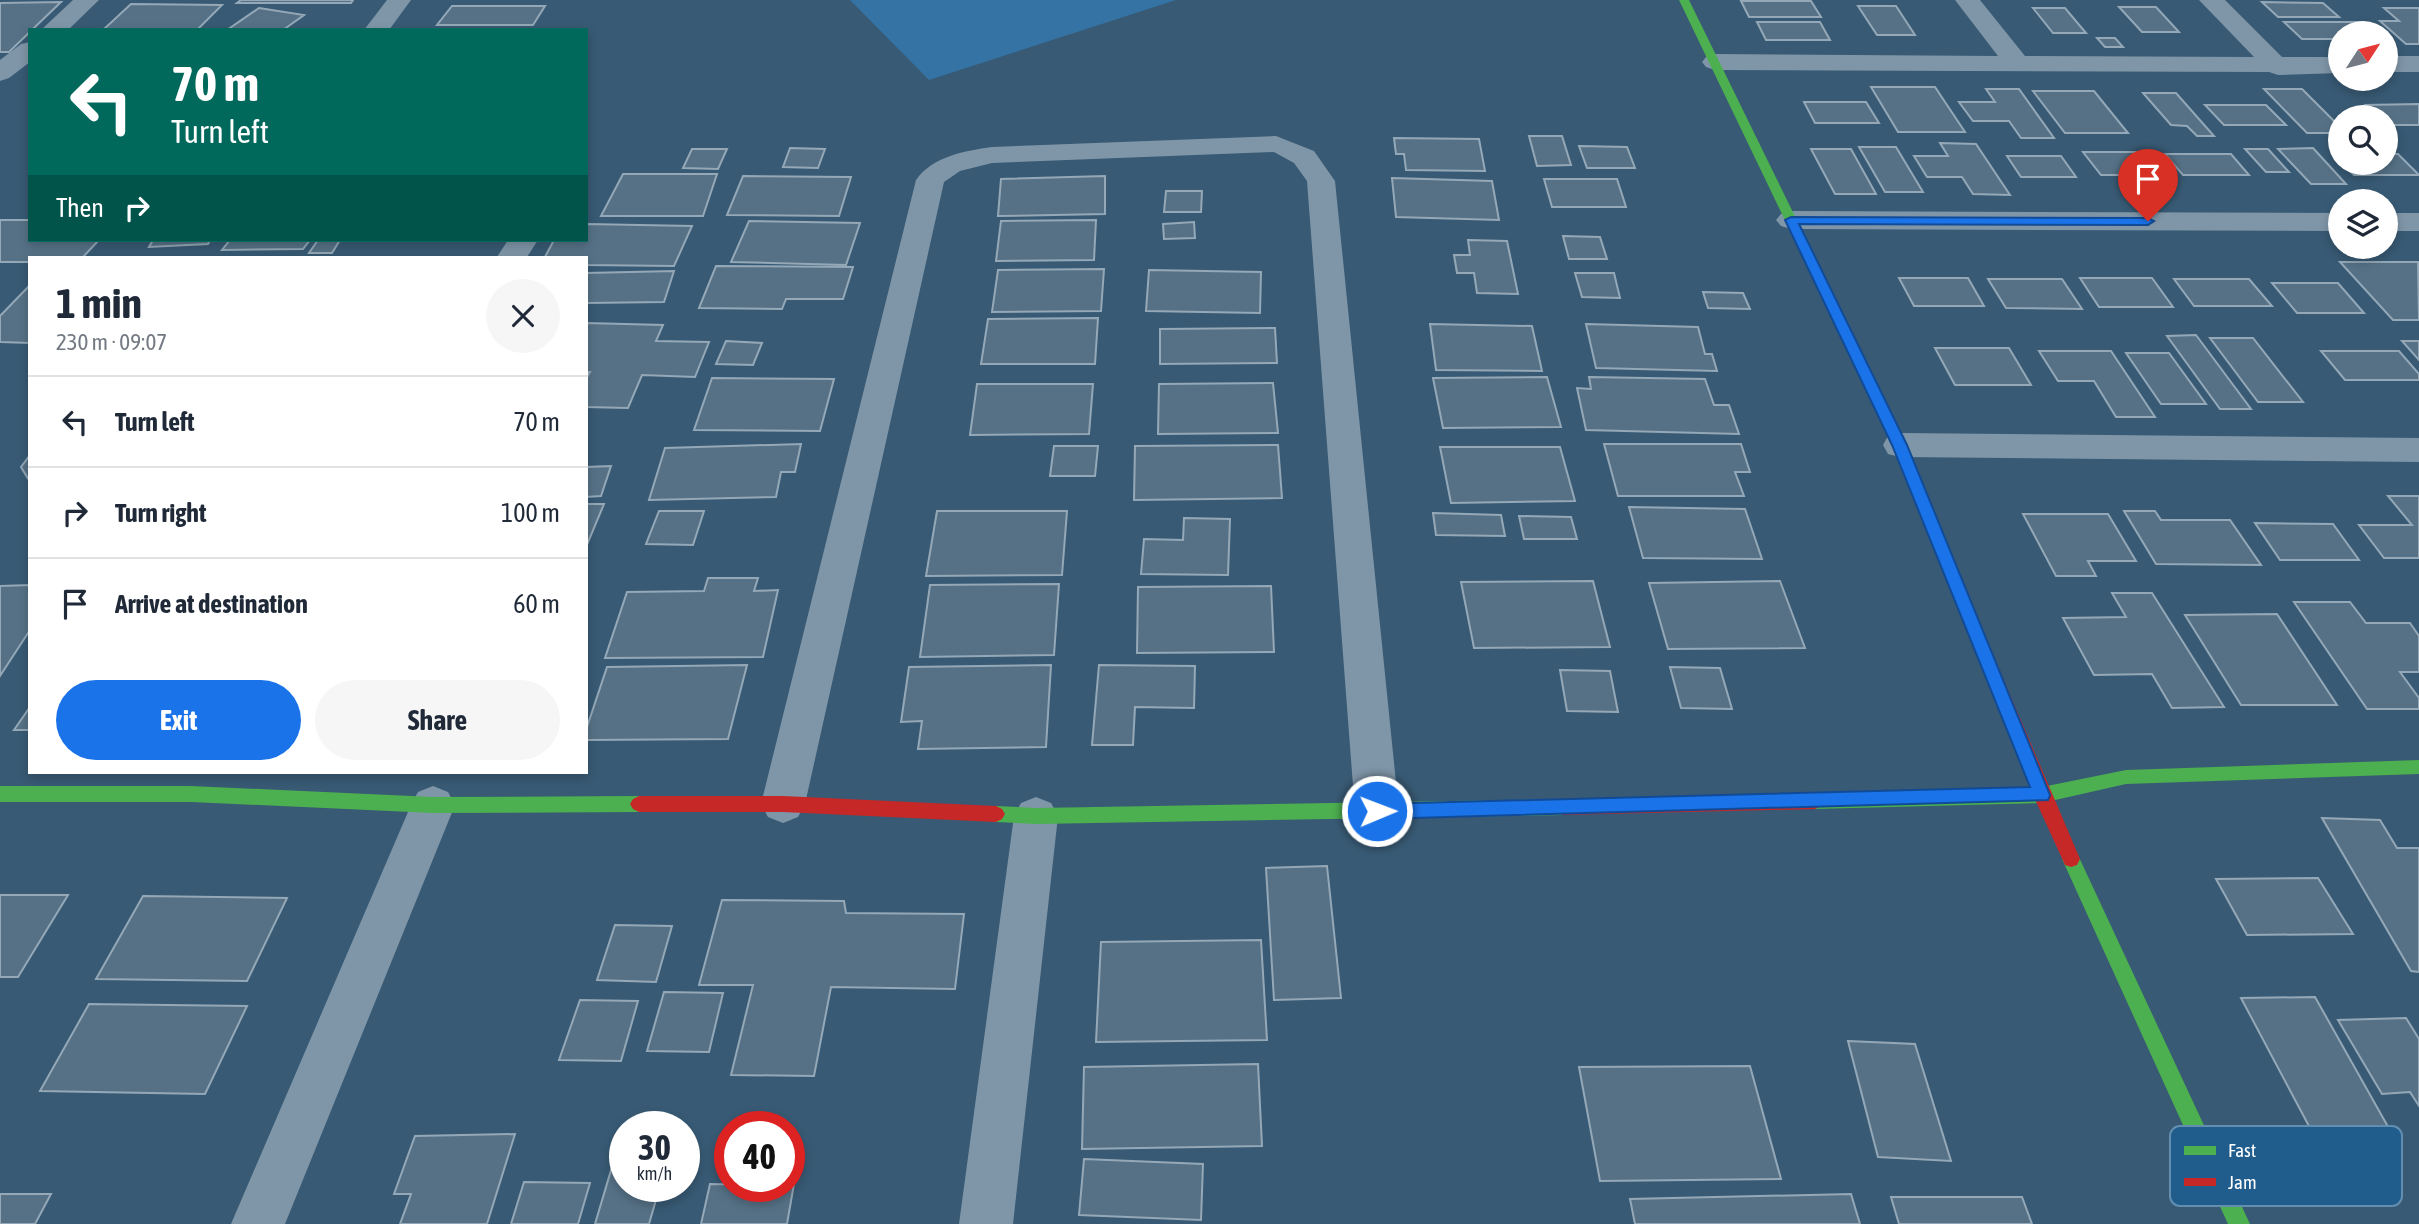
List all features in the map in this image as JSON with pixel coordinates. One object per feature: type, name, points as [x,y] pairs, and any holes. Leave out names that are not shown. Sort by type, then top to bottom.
[{"type":"street","points":[[55,28],[87,0]]},
{"type":"street","points":[[378,28],[400,0]]},
{"type":"street","points":[[1684,0],[1900,445],[2042,795],[2194,1126]]},
{"type":"street","points":[[1967,0],[2018,64]]},
{"type":"street","points":[[2211,0],[2278,67]]},
{"type":"street","points":[[0,73],[28,51]]},
{"type":"street","points":[[1715,62],[2328,65]]},
{"type":"street","points":[[2398,64],[2419,64]]},
{"type":"street","points":[[0,73],[28,74]]},
{"type":"street","points":[[783,804],[930,180],[939,171],[954,164],[992,155],[1276,144],[1296,150],[1314,165],[1321,181],[1377,811]]},
{"type":"street","points":[[1791,220],[2328,222]]},
{"type":"street","points":[[2398,222],[2419,222]]},
{"type":"street","points":[[1900,445],[2419,450]]},
{"type":"street","points":[[0,794],[198,783],[433,805],[783,804],[1036,816],[1377,811],[2042,795],[2126,777],[2419,767]]},
{"type":"street","points":[[258,1224],[433,805]]},
{"type":"street","points":[[986,1224],[1036,816]]},
{"type":"street","points":[[2231,1206],[2239,1224]]},
{"type":"shaded area","points":[[850,0],[1176,0],[929,80]]},
{"type":"building","points":[[241,0],[353,0],[351,3],[237,3]]},
{"type":"building","points":[[1741,1],[1811,1],[1821,17],[1749,17]]},
{"type":"building","points":[[61,2],[34,28],[28,28],[28,34],[9,52],[0,52],[0,3]]},
{"type":"building","points":[[2262,2],[2323,3],[2339,17],[2278,17]]},
{"type":"building","points":[[131,4],[222,5],[199,28],[105,28]]},
{"type":"building","points":[[452,6],[545,6],[533,25],[437,25]]},
{"type":"building","points":[[1858,6],[1896,6],[1915,35],[1877,35]]},
{"type":"building","points":[[2119,7],[2156,7],[2179,32],[2142,32]]},
{"type":"building","points":[[259,8],[304,15],[286,28],[230,28]]},
{"type":"building","points":[[2033,8],[2065,8],[2086,33],[2053,33]]},
{"type":"building","points":[[2384,8],[2419,8],[2419,44],[2406,44],[2398,37],[2399,21]]},
{"type":"building","points":[[1757,22],[1820,22],[1830,40],[1766,40]]},
{"type":"building","points":[[2284,22],[2328,22],[2328,39],[2302,39]]},
{"type":"building","points":[[2097,38],[2115,38],[2123,47],[2105,47]]},
{"type":"building","points":[[1871,87],[1935,87],[1965,132],[1898,132]]},
{"type":"building","points":[[1986,89],[2019,89],[2054,138],[2021,138],[2009,121],[1973,121],[1959,102],[1995,102]]},
{"type":"building","points":[[2264,89],[2302,89],[2328,115],[2328,133],[2307,133]]},
{"type":"building","points":[[2033,91],[2094,91],[2128,133],[2065,133]]},
{"type":"building","points":[[2143,93],[2176,93],[2214,136],[2197,136],[2187,126],[2171,125]]},
{"type":"building","points":[[1804,102],[1866,102],[1879,123],[1815,123]]},
{"type":"building","points":[[2419,104],[2419,125],[2398,125],[2398,105],[2366,105]]},
{"type":"building","points":[[2205,105],[2266,105],[2286,125],[2224,125]]},
{"type":"building","points":[[1529,136],[1562,136],[1571,165],[1537,166]]},
{"type":"building","points":[[1394,138],[1479,139],[1485,171],[1406,170],[1404,154],[1396,154]]},
{"type":"building","points":[[1940,143],[1976,144],[2010,195],[1973,194],[1962,177],[1927,177],[1914,156],[1948,156]]},
{"type":"building","points":[[1579,146],[1627,147],[1635,168],[1587,168]]},
{"type":"building","points":[[1859,147],[1896,147],[1923,192],[1885,192]]},
{"type":"building","points":[[790,148],[825,149],[818,168],[783,167]]},
{"type":"building","points":[[2313,148],[2328,164],[2328,175],[2338,175],[2346,184],[2311,184],[2278,149]]},
{"type":"building","points":[[692,149],[727,149],[718,169],[683,168]]},
{"type":"building","points":[[1811,149],[1851,149],[1876,194],[1835,194]]},
{"type":"building","points":[[2245,149],[2268,149],[2289,172],[2266,172]]},
{"type":"building","points":[[2083,152],[2144,152],[2164,175],[2101,175]]},
{"type":"building","points":[[2165,154],[2231,154],[2249,175],[2183,175]]},
{"type":"building","points":[[2398,154],[2419,175],[2398,175]]},
{"type":"building","points":[[2007,156],[2061,156],[2076,177],[2021,177]]},
{"type":"building","points":[[623,174],[717,174],[703,216],[601,216]]},
{"type":"building","points":[[743,176],[851,177],[839,216],[727,215]]},
{"type":"building","points":[[1105,176],[1105,214],[998,216],[1001,179]]},
{"type":"building","points":[[1392,178],[1492,181],[1499,220],[1396,217]]},
{"type":"building","points":[[1544,179],[1617,179],[1626,207],[1552,207]]},
{"type":"building","points":[[1166,191],[1202,191],[1201,212],[1164,212]]},
{"type":"building","points":[[0,220],[28,220],[28,242],[97,242],[84,256],[28,256],[28,262],[0,262]]},
{"type":"building","points":[[1096,220],[1094,260],[996,261],[1001,221]]},
{"type":"building","points":[[749,221],[860,223],[846,265],[731,262]]},
{"type":"building","points":[[1194,222],[1195,238],[1164,239],[1163,224]]},
{"type":"building","points":[[588,224],[692,226],[674,266],[588,265],[588,256],[546,256],[553,242],[588,242]]},
{"type":"building","points":[[1563,236],[1600,237],[1607,259],[1569,259]]},
{"type":"building","points":[[1468,240],[1507,241],[1518,294],[1477,293],[1474,273],[1457,273],[1454,255],[1470,255]]},
{"type":"building","points":[[152,242],[209,242],[208,244],[149,247]]},
{"type":"building","points":[[228,242],[308,242],[303,249],[222,250]]},
{"type":"building","points":[[317,242],[339,242],[332,253],[309,253]]},
{"type":"building","points":[[2340,262],[2418,262],[2419,320],[2393,320]]},
{"type":"building","points":[[716,266],[853,267],[843,299],[786,299],[782,309],[699,308]]},
{"type":"building","points":[[1104,269],[1101,311],[992,312],[998,270]]},
{"type":"building","points":[[1149,270],[1261,272],[1260,313],[1146,311]]},
{"type":"building","points":[[674,271],[664,302],[588,303],[588,273]]},
{"type":"building","points":[[1575,273],[1614,273],[1620,298],[1582,297]]},
{"type":"building","points":[[1899,278],[1968,278],[1984,306],[1914,306]]},
{"type":"building","points":[[2080,278],[2152,278],[2173,307],[2099,307]]},
{"type":"building","points":[[1988,279],[2062,279],[2082,309],[2006,308]]},
{"type":"building","points":[[2174,279],[2249,279],[2272,306],[2194,306]]},
{"type":"building","points":[[2272,283],[2338,283],[2364,313],[2297,313]]},
{"type":"building","points":[[28,287],[28,343],[0,342],[0,316]]},
{"type":"building","points":[[1703,292],[1743,293],[1750,309],[1708,308]]},
{"type":"building","points":[[1098,318],[1095,364],[981,364],[988,319]]},
{"type":"building","points":[[588,323],[663,325],[656,341],[709,342],[695,377],[642,375],[628,408],[588,407]]},
{"type":"building","points":[[1430,324],[1532,326],[1542,371],[1436,370]]},
{"type":"building","points":[[1586,324],[1698,327],[1705,354],[1712,354],[1717,371],[1596,368]]},
{"type":"building","points":[[1275,328],[1277,363],[1160,364],[1160,329]]},
{"type":"building","points":[[2196,335],[2251,409],[2220,409],[2167,336]]},
{"type":"building","points":[[2210,338],[2253,338],[2303,402],[2258,402]]},
{"type":"building","points":[[726,341],[762,343],[753,365],[716,364]]},
{"type":"building","points":[[2402,341],[2419,341],[2419,360]]},
{"type":"building","points":[[1935,348],[2009,348],[2031,385],[1955,385]]},
{"type":"building","points":[[2039,351],[2111,351],[2155,417],[2116,417],[2094,381],[2058,381]]},
{"type":"building","points":[[2321,351],[2399,351],[2419,374],[2419,380],[2345,380]]},
{"type":"building","points":[[2126,353],[2169,353],[2206,404],[2161,404]]},
{"type":"building","points":[[1547,377],[1561,427],[1443,428],[1433,378]]},
{"type":"building","points":[[1589,377],[1705,379],[1714,405],[1729,405],[1739,434],[1586,430],[1577,388],[1591,389]]},
{"type":"building","points":[[712,378],[834,379],[820,431],[694,430]]},
{"type":"building","points":[[1273,383],[1278,433],[1158,434],[1159,384]]},
{"type":"building","points":[[977,384],[1093,384],[1089,434],[970,435]]},
{"type":"building","points":[[801,444],[795,472],[781,472],[776,497],[649,500],[665,448]]},
{"type":"building","points":[[1604,444],[1741,444],[1750,472],[1735,472],[1744,496],[1618,496]]},
{"type":"building","points":[[1278,445],[1282,498],[1134,500],[1135,446]]},
{"type":"building","points":[[1054,446],[1098,446],[1095,476],[1050,476]]},
{"type":"building","points":[[1440,447],[1560,447],[1575,501],[1451,503]]},
{"type":"building","points":[[28,458],[28,479],[21,467]]},
{"type":"building","points":[[611,466],[601,496],[588,497],[588,467]]},
{"type":"building","points":[[2388,496],[2419,496],[2419,558],[2384,558],[2359,525],[2412,525]]},
{"type":"building","points":[[588,504],[604,504],[588,542]]},
{"type":"building","points":[[1629,507],[1745,509],[1762,559],[1643,558]]},
{"type":"building","points":[[659,511],[704,511],[693,545],[646,544]]},
{"type":"building","points":[[937,511],[1067,511],[1062,575],[926,576]]},
{"type":"building","points":[[2124,511],[2155,511],[2161,520],[2230,520],[2261,565],[2156,564]]},
{"type":"building","points":[[1433,513],[1501,515],[1505,536],[1436,535]]},
{"type":"building","points":[[2023,514],[2108,514],[2136,561],[2088,561],[2096,576],[2056,576]]},
{"type":"building","points":[[1519,516],[1571,517],[1577,539],[1524,539]]},
{"type":"building","points":[[1184,518],[1230,519],[1228,575],[1141,574],[1144,539],[1183,540]]},
{"type":"building","points":[[2255,523],[2333,524],[2359,560],[2280,560]]},
{"type":"building","points":[[708,578],[758,578],[754,591],[778,590],[763,657],[605,658],[627,592],[704,591]]},
{"type":"building","points":[[1593,581],[1610,647],[1474,648],[1461,582]]},
{"type":"building","points":[[1780,581],[1805,648],[1668,649],[1649,583]]},
{"type":"building","points":[[1059,584],[1054,655],[920,657],[930,585]]},
{"type":"building","points":[[28,585],[28,633],[0,676],[0,586]]},
{"type":"building","points":[[1271,586],[1274,652],[1137,653],[1138,587]]},
{"type":"building","points":[[2112,593],[2152,593],[2224,707],[2172,708],[2152,674],[2094,675],[2063,618],[2126,617]]},
{"type":"building","points":[[2294,602],[2350,602],[2366,623],[2410,623],[2419,636],[2419,672],[2400,672],[2419,698],[2419,709],[2367,709]]},
{"type":"building","points":[[2277,614],[2337,705],[2241,705],[2185,615]]},
{"type":"building","points":[[747,665],[728,739],[588,740],[588,724],[607,667]]},
{"type":"building","points":[[1051,665],[1046,747],[918,749],[922,721],[901,722],[909,667]]},
{"type":"building","points":[[1099,665],[1195,666],[1194,708],[1135,707],[1133,745],[1092,745]]},
{"type":"building","points":[[1670,667],[1720,668],[1732,709],[1681,708]]},
{"type":"building","points":[[1560,670],[1610,671],[1618,712],[1567,711]]},
{"type":"building","points":[[28,710],[28,730],[14,730]]},
{"type":"building","points":[[2322,818],[2380,820],[2397,848],[2419,848],[2419,972],[2411,971]]},
{"type":"building","points":[[1327,866],[1341,998],[1274,1000],[1266,868]]},
{"type":"building","points":[[2318,878],[2353,934],[2247,935],[2216,879]]},
{"type":"building","points":[[0,895],[68,895],[18,977],[0,977]]},
{"type":"building","points":[[143,896],[287,898],[247,981],[96,979]]},
{"type":"building","points":[[722,900],[844,901],[846,913],[964,914],[955,989],[831,987],[814,1076],[731,1075],[753,985],[699,985]]},
{"type":"building","points":[[615,925],[672,926],[656,982],[597,980]]},
{"type":"building","points":[[1261,940],[1267,1040],[1096,1042],[1101,942]]},
{"type":"building","points":[[664,992],[723,993],[709,1052],[647,1051]]},
{"type":"building","points":[[2315,997],[2388,1126],[2309,1126],[2241,998]]},
{"type":"building","points":[[580,1000],[638,1001],[621,1061],[559,1060]]},
{"type":"building","points":[[89,1004],[247,1006],[205,1094],[40,1091]]},
{"type":"building","points":[[2406,1018],[2419,1039],[2419,1106],[2410,1092],[2382,1094],[2338,1020]]},
{"type":"building","points":[[1848,1041],[1915,1044],[1951,1161],[1878,1157]]},
{"type":"building","points":[[1258,1064],[1262,1146],[1082,1149],[1084,1067]]},
{"type":"building","points":[[1750,1066],[1781,1179],[1600,1181],[1579,1067]]},
{"type":"building","points":[[515,1134],[487,1224],[400,1224],[411,1194],[394,1194],[415,1136]]},
{"type":"building","points":[[1084,1159],[1203,1164],[1201,1220],[1079,1215]]},
{"type":"building","points":[[609,1177],[609,1202],[655,1202],[649,1224],[595,1224]]},
{"type":"building","points":[[524,1182],[590,1183],[578,1224],[511,1224]]},
{"type":"building","points":[[710,1184],[714,1184],[714,1202],[791,1202],[787,1224],[701,1224]]},
{"type":"building","points":[[0,1194],[51,1194],[35,1224],[0,1224]]},
{"type":"building","points":[[1851,1194],[1860,1224],[1635,1224],[1630,1199]]},
{"type":"building","points":[[1891,1197],[2022,1197],[2032,1224],[1899,1224]]},
{"type":"traffic: fast","points":[[1684,0],[1900,445],[1983,650]]},
{"type":"traffic: fast","points":[[1815,801],[2042,795],[2126,777],[2419,767]]},
{"type":"traffic: fast","points":[[0,794],[191,794],[433,805],[639,804]]},
{"type":"traffic: fast","points":[[996,814],[1036,816],[1563,807]]},
{"type":"traffic: fast","points":[[2071,859],[2194,1126]]},
{"type":"traffic: fast","points":[[2231,1206],[2239,1224]]},
{"type":"traffic: jam","points":[[1983,650],[2071,859]]},
{"type":"traffic: jam","points":[[1563,807],[1815,801]]},
{"type":"traffic: jam","points":[[639,804],[783,804],[996,814]]},
{"type":"route","points":[[1377,811],[2042,795],[1900,445],[1791,220],[2148,221]]}]
